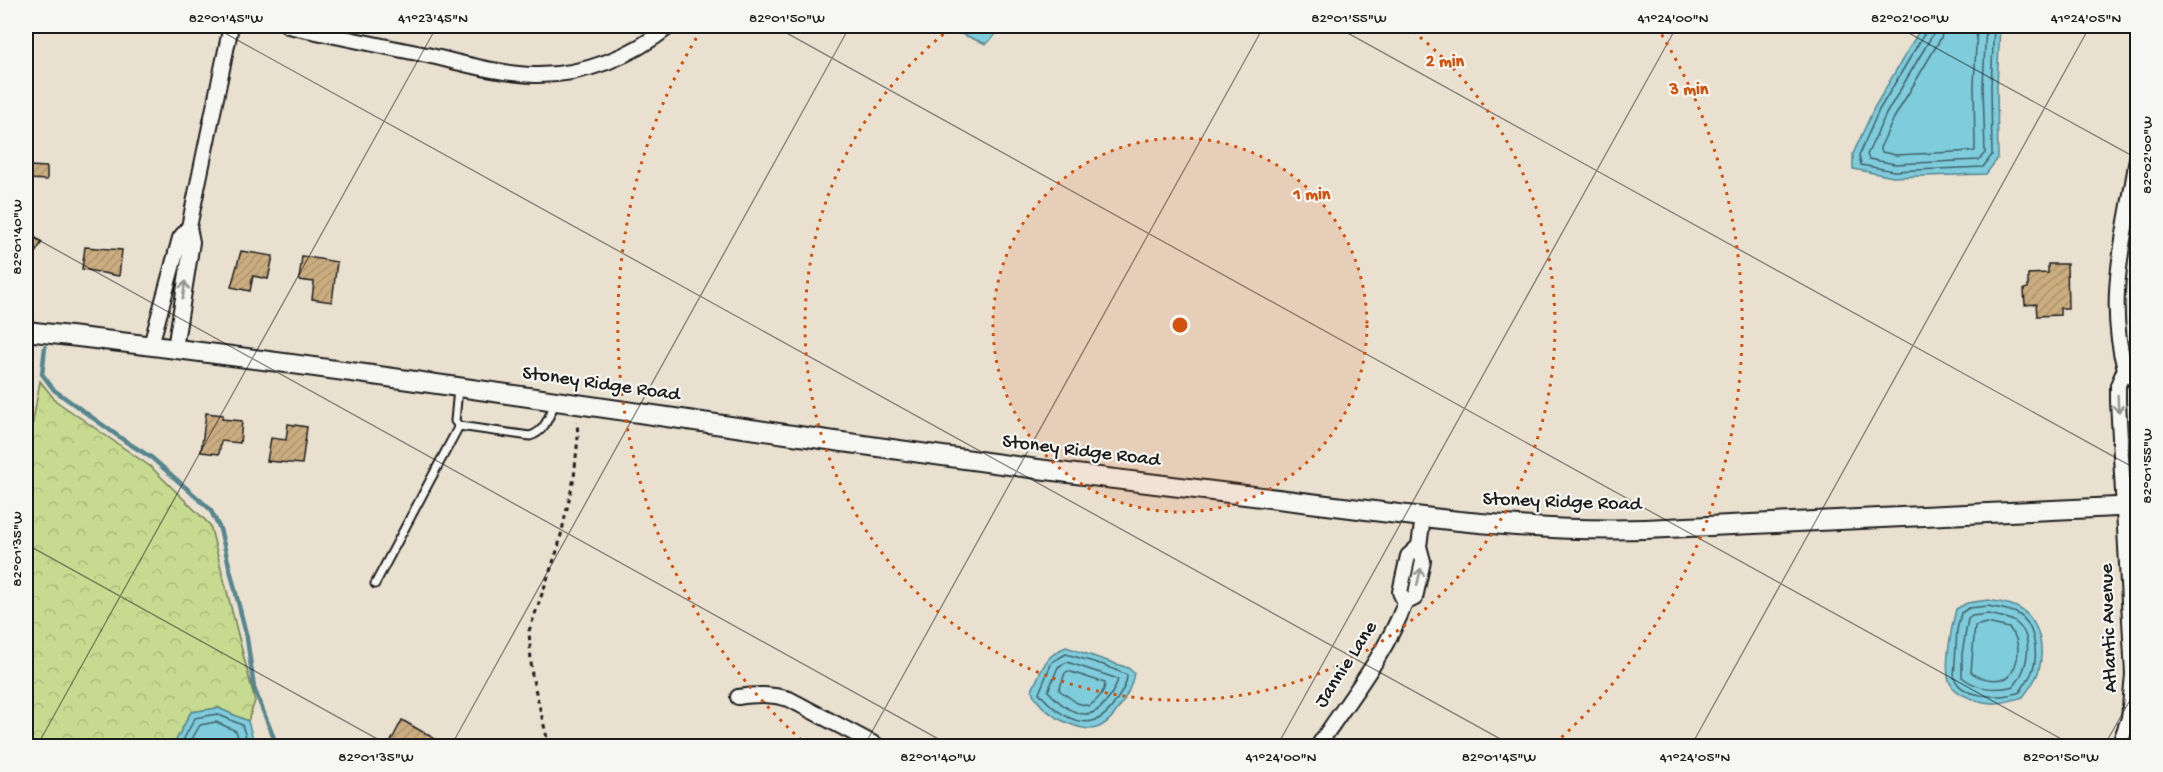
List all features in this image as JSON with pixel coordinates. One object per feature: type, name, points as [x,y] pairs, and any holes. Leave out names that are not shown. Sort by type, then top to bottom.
[{"type":"street","points":[[175,348],[192,242],[189,226],[231,26]]},
{"type":"street","points":[[288,26],[489,69],[535,75],[579,70],[621,56],[637,49],[670,26]]},
{"type":"street","points":[[2138,151],[2118,266],[2116,301],[2118,334],[2125,369],[2138,388]]},
{"type":"street","points":[[151,345],[180,238],[189,226]]},
{"type":"street","name":"Stoney Ridge Road","points":[[26,331],[175,348],[1045,470],[1423,518],[1592,530],[2131,506]]},
{"type":"street","name":"Atlantic Avenue","points":[[2119,747],[2128,718],[2135,674],[2131,506],[2122,487],[2118,385],[2125,369]]},
{"type":"street","name":"Jannie Lane","points":[[1318,747],[1377,661],[1393,633],[1405,603],[1400,591],[1408,556],[1419,546],[1423,518]]},
{"type":"street","points":[[738,697],[774,694],[789,699],[878,747]]},
{"type":"lane","points":[[458,387],[455,421],[459,426],[535,435],[546,424],[555,401]]},
{"type":"lane","points":[[375,584],[459,426]]},
{"type":"path","points":[[549,747],[532,676],[529,631],[558,548],[574,478],[578,437],[576,404]]},
{"type":"green space","points":[[40,381],[56,401],[151,467],[210,525],[255,701],[248,721],[218,708],[191,712],[173,746],[26,746],[26,461]]},
{"type":"water","points":[[942,26],[1004,26],[986,44]]},
{"type":"water","points":[[1922,26],[2000,26],[1997,86],[1998,158],[1986,174],[1893,177],[1853,169],[1853,154],[1874,108]]},
{"type":"water","points":[[1988,600],[2013,605],[2027,614],[2033,621],[2040,638],[2041,656],[2038,673],[2023,697],[2007,702],[1991,703],[1968,697],[1953,687],[1948,676],[1949,646],[1956,609],[1967,603]]},
{"type":"water","points":[[1066,647],[1128,668],[1134,673],[1129,690],[1119,708],[1112,717],[1097,728],[1080,728],[1057,718],[1042,706],[1032,690],[1044,664]]},
{"type":"water","points":[[218,708],[248,721],[255,746],[173,746],[191,712]]},
{"type":"building","points":[[29,166],[47,167],[47,180],[28,179]]},
{"type":"building","points":[[26,232],[42,242],[26,267]]},
{"type":"building","points":[[85,247],[122,250],[119,276],[82,269]]},
{"type":"building","points":[[241,251],[273,256],[268,279],[253,276],[250,291],[231,287]]},
{"type":"building","points":[[302,256],[337,262],[332,302],[312,299],[314,282],[299,280]]},
{"type":"building","points":[[2048,264],[2067,264],[2068,308],[2060,308],[2060,315],[2037,316],[2036,304],[2025,305],[2024,289],[2028,288],[2028,274],[2048,273]]},
{"type":"building","points":[[206,413],[223,415],[222,419],[242,421],[240,443],[221,441],[219,454],[201,452]]},
{"type":"building","points":[[288,424],[307,427],[302,464],[267,461],[271,438],[286,440]]},
{"type":"building","points":[[402,720],[449,747],[388,747]]},
{"type":"waterway","points":[[45,347],[42,374],[54,390],[152,458],[210,509],[220,529],[247,638],[254,688],[277,746]]}]
